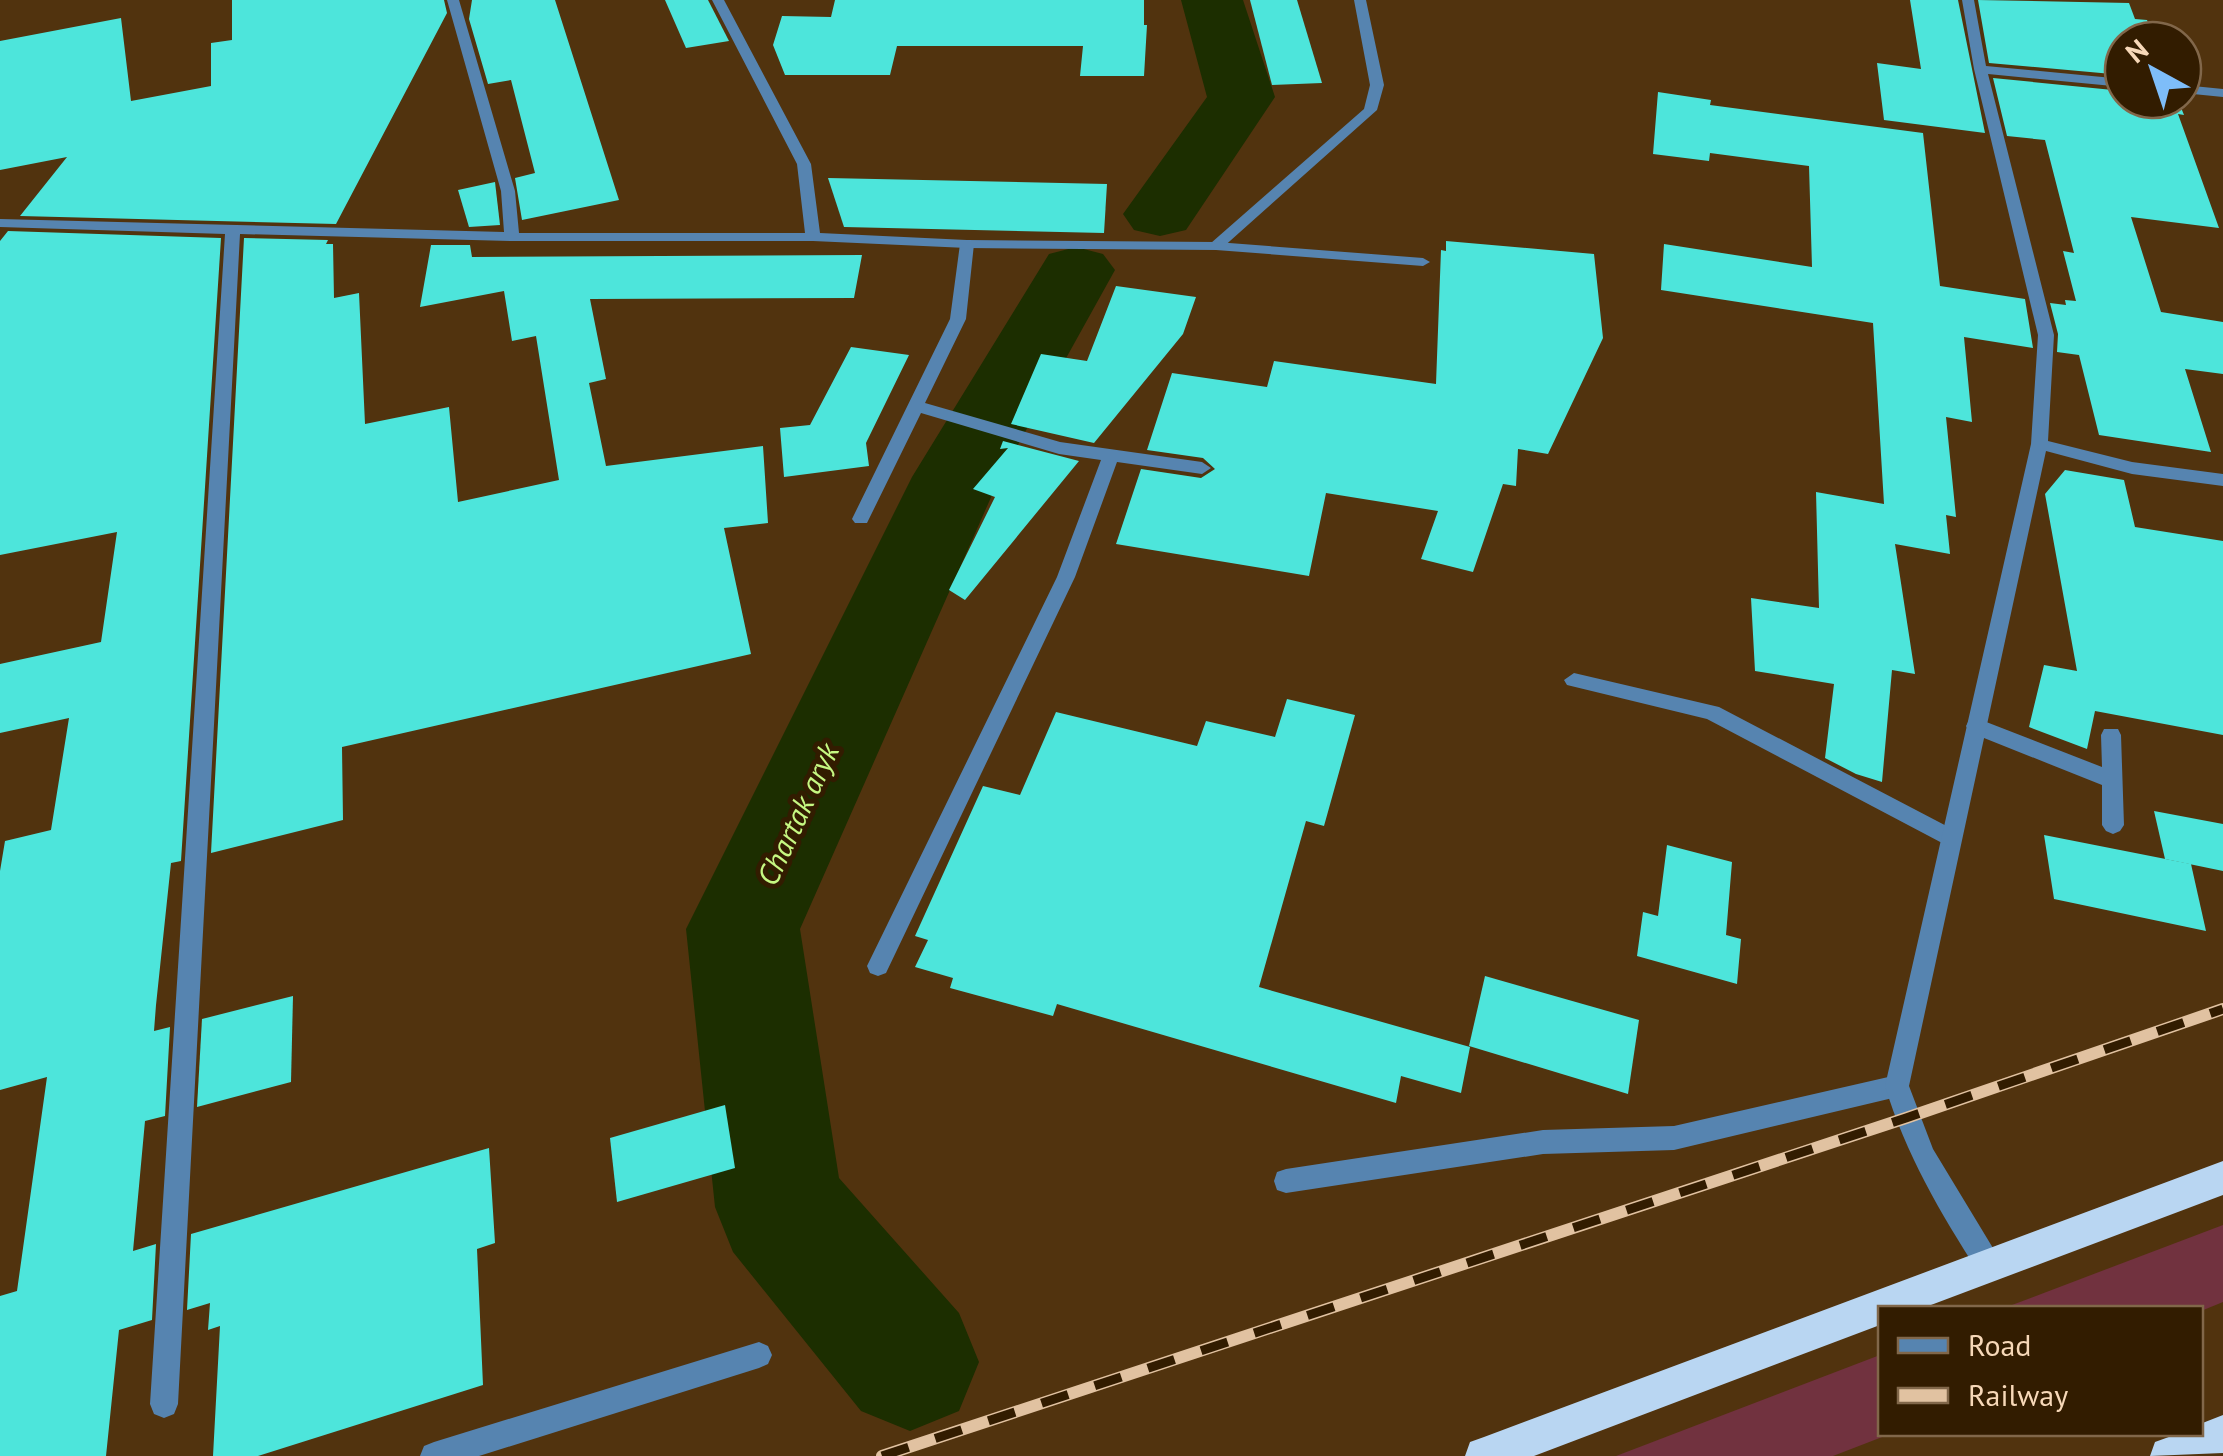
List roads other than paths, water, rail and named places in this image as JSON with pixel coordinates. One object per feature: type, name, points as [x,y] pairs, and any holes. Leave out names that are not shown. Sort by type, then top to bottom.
[{"type":"highway","points":[[1886,1306],[2223,1178]]},
{"type":"highway","points":[[1484,1456],[1878,1309]]},
{"type":"highway","points":[[2169,1456],[2223,1434]]},
{"type":"street","points":[[453,0],[508,191],[512,237]]},
{"type":"street","points":[[718,0],[804,164],[813,237]]},
{"type":"street","points":[[1216,246],[1370,110],[1377,85],[1360,0]]},
{"type":"street","points":[[1968,0],[1980,69],[2046,335],[2038,444],[1897,1086],[1906,1118],[1947,1200],[1990,1267]]},
{"type":"street","points":[[1980,69],[2103,81]]},
{"type":"street","points":[[0,224],[512,237],[813,237],[967,244],[1216,246],[1423,262]]},
{"type":"street","points":[[164,1404],[232,228]]},
{"type":"street","points":[[861,519],[958,319],[967,244]]},
{"type":"street","points":[[916,406],[1059,448],[1202,468]]},
{"type":"street","points":[[2038,444],[2132,468],[2223,480]]},
{"type":"street","points":[[878,966],[1066,576],[1111,455]]},
{"type":"street","points":[[1574,680],[1712,712],[1951,838]]},
{"type":"street","points":[[1976,726],[2112,780]]},
{"type":"street","points":[[2112,735],[2112,824]]},
{"type":"street","points":[[1286,1181],[1544,1142],[1674,1138],[1897,1086]]},
{"type":"street","points":[[434,1456],[759,1355]]},
{"type":"waterway","name":"Chartak aryk","points":[[1160,214],[1241,97],[1212,0]]},
{"type":"waterway","name":"Chartak aryk","points":[[910,1362],[779,1207],[743,929],[956,477],[1076,270]]},
{"type":"railway","points":[[882,1456],[1906,1118],[2223,1009]]}]
